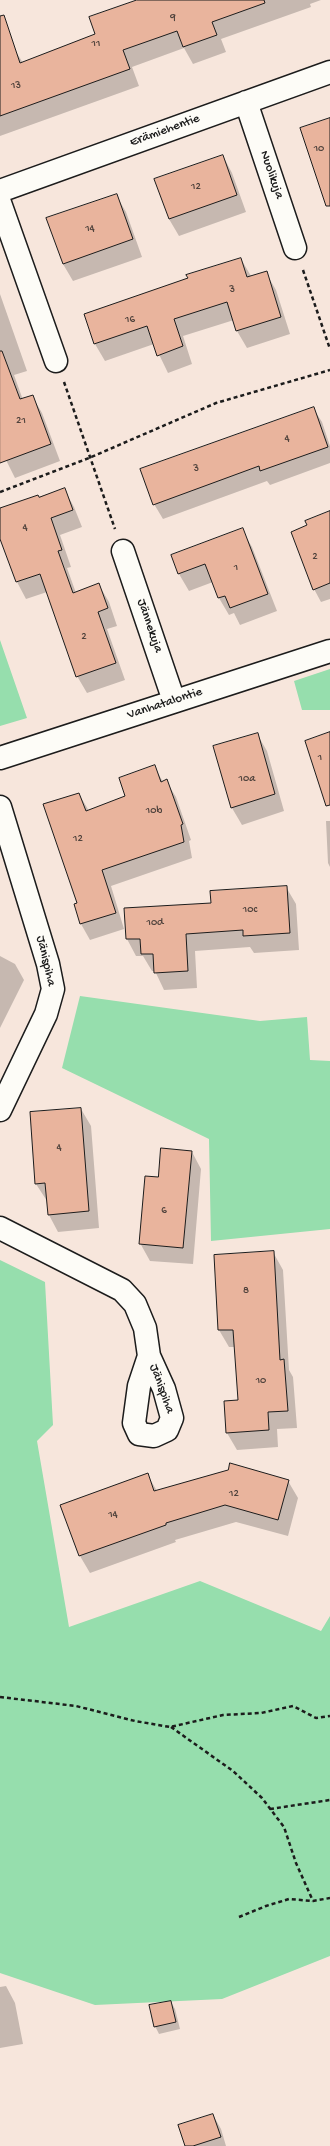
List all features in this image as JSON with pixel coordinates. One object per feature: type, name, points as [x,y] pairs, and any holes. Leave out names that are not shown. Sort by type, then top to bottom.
[{"type":"street","name":"Erämiehentie","points":[[0,191],[330,72]]},
{"type":"street","name":"Nuolikuja","points":[[246,102],[296,248]]},
{"type":"street","points":[[0,203],[56,361]]},
{"type":"street","name":"Jännekuja","points":[[123,551],[174,701]]},
{"type":"street","name":"Vanhatalontie","points":[[0,758],[330,651]]},
{"type":"street","name":"Jänispiha","points":[[0,807],[48,964],[53,989],[46,1014],[0,1110]]},
{"type":"street","name":"Jänispiha","points":[[0,1228],[122,1290],[135,1304],[145,1328],[149,1356]]},
{"type":"path","points":[[296,248],[330,349]]},
{"type":"path","points":[[56,361],[123,551]]},
{"type":"path","points":[[0,492],[89,458],[216,403],[330,370]]},
{"type":"path","points":[[0,1697],[76,1706],[135,1720],[170,1726],[223,1715],[262,1713],[293,1706],[316,1718],[330,1716]]},
{"type":"path","points":[[170,1726],[233,1771],[262,1798],[284,1827],[296,1863],[313,1901]]},
{"type":"path","points":[[270,1809],[330,1800]]},
{"type":"path","points":[[239,1917],[266,1906],[289,1899],[313,1901],[330,1898]]},
{"type":"green space","points":[[0,640],[27,718],[0,726]]},
{"type":"green space","points":[[330,669],[330,710],[302,710],[294,681]]},
{"type":"green space","points":[[80,996],[260,1021],[307,1017],[310,1060],[330,1061],[330,1229],[211,1241],[209,1139],[62,1068]]},
{"type":"green space","points":[[0,1260],[45,1282],[53,1425],[37,1441],[69,1627],[200,1581],[321,1631],[330,1616],[330,1956],[222,1999],[95,2005],[0,1973]]},
{"type":"building","points":[[137,0],[264,0],[265,3],[212,22],[217,35],[183,47],[177,31],[123,50],[130,69],[0,116],[0,16],[4,15],[20,63],[95,34],[89,17]]},
{"type":"building","points":[[330,118],[330,206],[326,206],[300,128]]},
{"type":"building","points":[[223,155],[237,195],[169,219],[154,179]]},
{"type":"building","points":[[117,194],[133,239],[63,264],[46,218]]},
{"type":"building","points":[[241,258],[247,277],[267,271],[281,317],[236,331],[227,302],[174,319],[183,346],[157,356],[147,326],[94,344],[84,314],[188,278],[186,275]]},
{"type":"building","points":[[0,351],[2,351],[20,399],[33,395],[51,444],[0,463]]},
{"type":"building","points":[[314,407],[328,447],[260,471],[259,466],[153,505],[140,469]]},
{"type":"building","points":[[65,488],[73,510],[51,518],[62,550],[58,551],[73,593],[99,583],[108,608],[98,612],[116,663],[76,677],[40,574],[16,582],[0,539],[0,508],[38,495],[39,497]]},
{"type":"building","points":[[330,511],[330,583],[313,590],[291,532],[307,525],[305,521]]},
{"type":"building","points":[[243,528],[268,594],[230,608],[225,596],[218,598],[205,564],[178,574],[171,555]]},
{"type":"building","points":[[330,732],[330,805],[326,806],[305,741]]},
{"type":"building","points":[[258,733],[275,794],[231,808],[213,746]]},
{"type":"building","points":[[155,765],[161,782],[167,779],[183,824],[181,825],[184,842],[102,870],[116,913],[80,924],[74,904],[77,903],[43,804],[79,793],[86,811],[125,796],[119,778]]},
{"type":"building","points":[[287,886],[290,933],[243,936],[243,930],[186,934],[188,971],[154,973],[153,954],[141,954],[140,939],[126,939],[124,908],[211,903],[210,891]]},
{"type":"building","points":[[81,1108],[89,1211],[48,1215],[45,1183],[35,1184],[30,1112]]},
{"type":"building","points":[[161,1148],[192,1151],[183,1248],[139,1244],[145,1176],[158,1177]]},
{"type":"building","points":[[274,1251],[280,1360],[284,1359],[288,1411],[268,1412],[269,1430],[226,1433],[224,1401],[238,1400],[233,1330],[218,1330],[214,1255]]},
{"type":"building","points":[[230,1463],[289,1480],[278,1520],[225,1505],[166,1523],[166,1525],[79,1556],[60,1505],[148,1473],[154,1491],[228,1470]]},
{"type":"building","points":[[171,2001],[176,2022],[154,2027],[149,2005]]},
{"type":"building","points":[[213,2114],[221,2137],[193,2146],[185,2146],[178,2125]]}]
